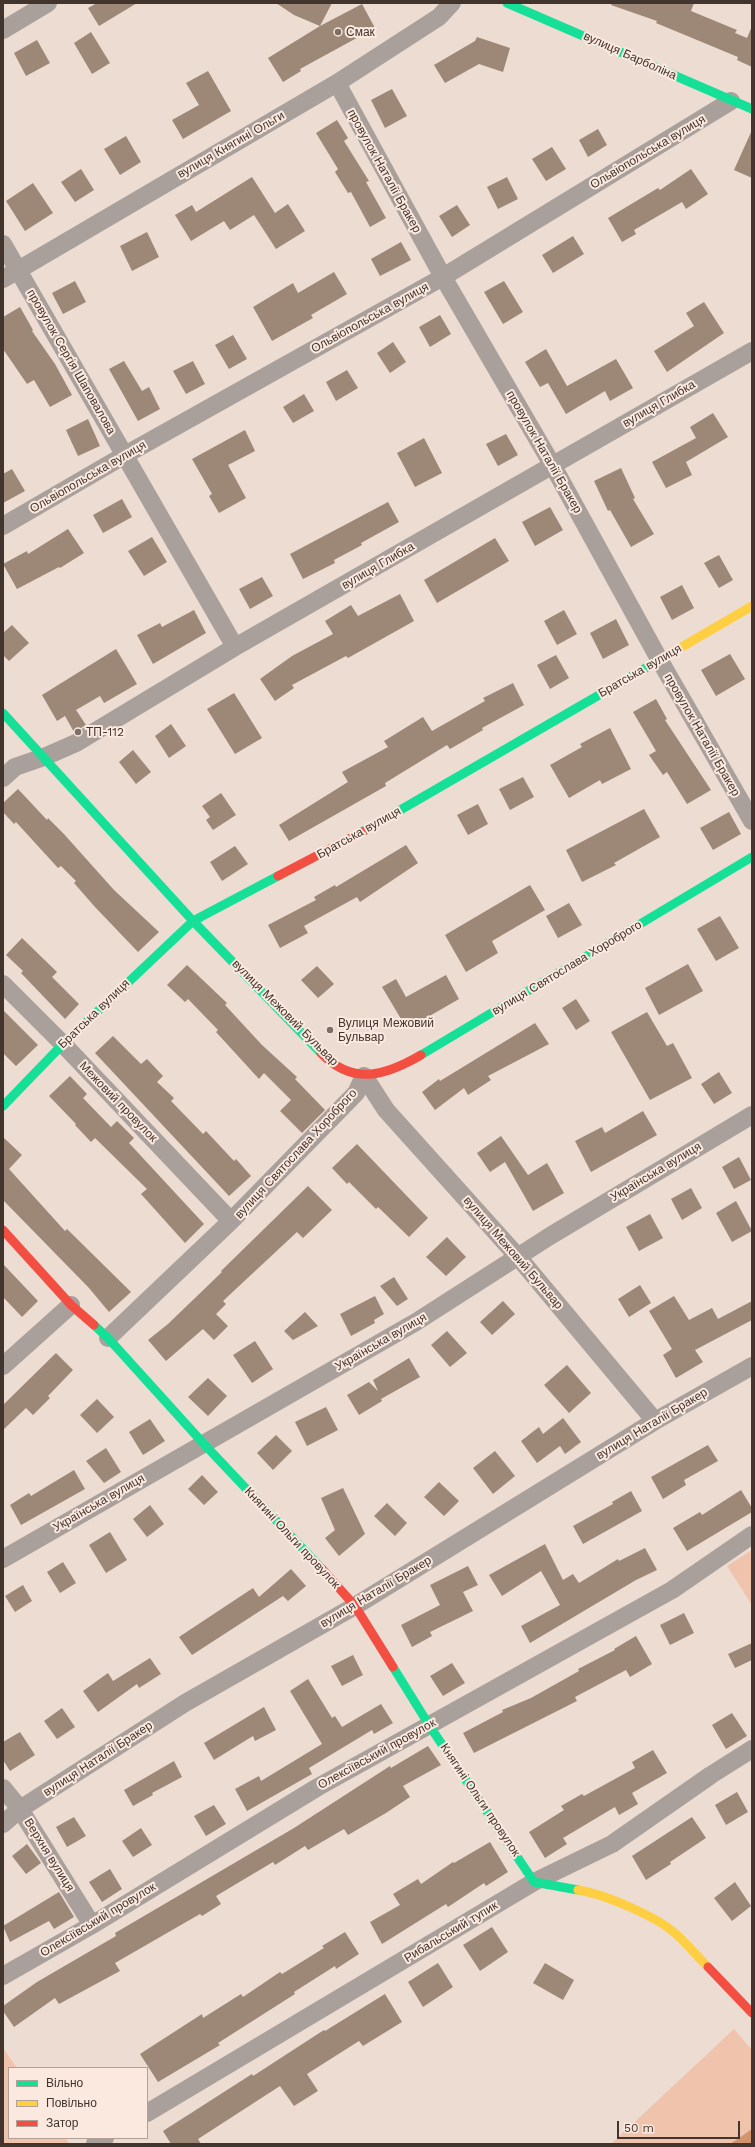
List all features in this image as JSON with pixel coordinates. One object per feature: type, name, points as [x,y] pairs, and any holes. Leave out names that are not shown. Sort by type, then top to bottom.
[{"type":"street","points":[[7,23],[48,3]]},
{"type":"street","name":"вулиця Княгині Ольги","points":[[10,274],[337,83],[439,17],[452,3]]},
{"type":"street","name":"вулиця Барболіна","points":[[507,3],[752,109]]},
{"type":"street","name":"провулок Наталії Бракер","points":[[337,83],[443,277],[552,466],[659,660],[752,821]]},
{"type":"street","name":"Ольвіопольська вулиця","points":[[3,526],[125,455],[443,277],[731,101]]},
{"type":"street","name":"провулок Сергія Шаповалова","points":[[3,244],[10,274],[125,455],[235,647]]},
{"type":"street","name":"вулиця Глибка","points":[[3,778],[15,767],[44,758],[76,743],[235,647],[752,351]]},
{"type":"street","name":"Братська вулиця","points":[[3,1106],[63,1044],[193,921],[371,827],[752,606]]},
{"type":"street","name":"вулиця Межовий Бульвар","points":[[3,714],[193,921],[330,1061],[346,1072],[364,1076],[386,1110],[519,1258],[655,1421]]},
{"type":"street","name":"вулиця Святослава Хороброго","points":[[108,1338],[232,1221],[356,1093],[364,1076],[385,1072],[409,1062],[752,857]]},
{"type":"street","name":"Межовий провулок","points":[[3,984],[63,1044],[232,1221]]},
{"type":"street","name":"Українська вулиця","points":[[3,1559],[416,1322],[519,1258],[550,1236],[752,1115]]},
{"type":"street","name":"Княгині Ольги провулок","points":[[3,1230],[71,1305],[108,1338],[203,1443],[293,1536],[355,1606],[429,1725],[534,1882]]},
{"type":"street","points":[[3,1366],[71,1305]]},
{"type":"street","name":"вулиця Наталії Бракер","points":[[3,1824],[20,1809],[185,1704],[355,1606],[655,1421],[752,1366]]},
{"type":"street","name":"Олексіївський провулок","points":[[3,1976],[92,1925],[318,1787],[672,1590],[752,1535]]},
{"type":"street","name":"Рибальський тупик","points":[[148,2112],[534,1882],[612,1844],[711,1775],[752,1749]]},
{"type":"street","name":"Верхня вулиця","points":[[3,1788],[20,1809],[92,1925]]},
{"type":"street","points":[[534,1882],[592,1892],[652,1918],[674,1933],[752,2013]]},
{"type":"shaded area","points":[[752,1550],[752,1605],[727,1566]]},
{"type":"shaded area","points":[[734,2029],[752,2050],[752,2129],[730,2144],[611,2144]]},
{"type":"shaded area","points":[[3,2048],[16,2067],[8,2067],[8,2139],[66,2139],[70,2144],[3,2144]]},
{"type":"shaded area","points":[[752,2129],[752,2144],[730,2144]]},
{"type":"building","points":[[97,3],[137,3],[99,26],[88,8]]},
{"type":"building","points":[[276,3],[332,3],[320,26],[294,15]]},
{"type":"building","points":[[612,3],[694,3],[691,11],[737,30],[735,33],[747,38],[752,26],[752,67],[737,60],[738,57],[656,23],[657,21],[611,5]]},
{"type":"building","name":"Смак","points":[[362,4],[375,28],[300,69],[301,71],[283,82],[268,58],[320,26]]},
{"type":"building","points":[[91,32],[110,63],[92,74],[74,43]]},
{"type":"building","points":[[477,37],[510,48],[503,72],[479,64],[445,83],[434,65],[475,41]]},
{"type":"building","points":[[37,40],[50,63],[26,76],[14,53]]},
{"type":"building","points":[[208,71],[231,111],[183,139],[172,120],[199,105],[186,83]]},
{"type":"building","points":[[392,89],[407,116],[385,128],[371,100]]},
{"type":"building","points":[[337,120],[348,138],[344,141],[369,181],[366,182],[386,218],[370,227],[351,192],[348,193],[335,172],[338,169],[316,133]]},
{"type":"building","points":[[598,129],[607,145],[588,157],[579,140]]},
{"type":"building","points":[[752,130],[752,178],[734,170]]},
{"type":"building","points":[[126,136],[141,162],[120,175],[104,149]]},
{"type":"building","points":[[552,147],[566,169],[546,181],[532,159]]},
{"type":"building","points":[[81,169],[94,190],[75,202],[61,182]]},
{"type":"building","points":[[691,169],[708,194],[686,209],[682,202],[634,230],[636,234],[622,242],[608,218],[658,188],[660,190]]},
{"type":"building","points":[[252,177],[275,213],[288,204],[305,231],[276,249],[254,215],[230,230],[224,221],[191,241],[175,215],[192,205],[196,212]]},
{"type":"building","points":[[507,177],[518,199],[498,209],[487,187]]},
{"type":"building","points":[[33,183],[53,213],[25,231],[6,201]]},
{"type":"building","points":[[457,205],[470,225],[452,237],[439,216]]},
{"type":"building","points":[[147,232],[159,257],[132,271],[120,246]]},
{"type":"building","points":[[573,236],[584,254],[553,273],[542,255]]},
{"type":"building","points":[[401,242],[411,260],[380,276],[371,259]]},
{"type":"building","points":[[334,272],[347,294],[311,315],[313,318],[272,341],[253,307],[293,283],[298,293]]},
{"type":"building","points":[[75,281],[86,302],[63,314],[52,293]]},
{"type":"building","points":[[504,281],[523,312],[503,324],[484,292]]},
{"type":"building","points":[[704,302],[724,333],[667,372],[654,351],[694,326],[686,313]]},
{"type":"building","points":[[20,307],[33,330],[32,331],[55,364],[72,395],[50,407],[34,380],[27,384],[3,349],[3,317]]},
{"type":"building","points":[[440,315],[451,334],[430,347],[419,327]]},
{"type":"building","points":[[233,335],[247,359],[229,369],[215,345]]},
{"type":"building","points":[[393,342],[406,362],[390,373],[377,353]]},
{"type":"building","points":[[546,349],[567,386],[616,359],[633,388],[610,401],[605,391],[566,414],[548,383],[540,387],[525,362]]},
{"type":"building","points":[[124,361],[142,391],[149,387],[160,409],[138,421],[109,369]]},
{"type":"building","points":[[193,361],[205,384],[186,394],[173,371]]},
{"type":"building","points":[[347,370],[358,388],[336,401],[326,382]]},
{"type":"building","points":[[304,394],[314,411],[293,423],[283,407]]},
{"type":"building","points":[[713,413],[728,437],[686,462],[692,475],[666,488],[652,462],[696,438],[690,427]]},
{"type":"building","points":[[88,419],[100,446],[78,456],[66,430]]},
{"type":"building","points":[[245,430],[255,451],[228,465],[246,498],[219,513],[209,496],[212,494],[192,459]]},
{"type":"building","points":[[506,434],[518,455],[498,466],[486,444]]},
{"type":"building","points":[[424,438],[442,473],[415,487],[397,453]]},
{"type":"building","points":[[621,468],[635,498],[633,499],[654,534],[631,547],[610,510],[608,511],[594,481]]},
{"type":"building","points":[[12,469],[25,491],[3,503],[3,474]]},
{"type":"building","points":[[122,499],[132,517],[103,533],[93,515]]},
{"type":"building","points":[[388,502],[399,522],[334,560],[335,563],[303,579],[290,554]]},
{"type":"building","points":[[550,507],[563,530],[535,546],[522,522]]},
{"type":"building","points":[[68,529],[84,553],[60,568],[59,567],[17,589],[3,564],[27,551],[28,554]]},
{"type":"building","points":[[152,537],[167,562],[144,576],[128,551]]},
{"type":"building","points":[[495,538],[509,561],[437,603],[424,580]]},
{"type":"building","points":[[719,555],[733,580],[719,588],[704,563]]},
{"type":"building","points":[[262,577],[273,596],[250,609],[239,589]]},
{"type":"building","points":[[682,585],[694,608],[672,620],[660,597]]},
{"type":"building","points":[[400,594],[414,621],[348,658],[346,656],[292,685],[294,688],[275,701],[260,679],[292,656],[333,634],[325,621],[351,605],[358,616]]},
{"type":"building","points":[[194,610],[206,633],[153,664],[137,635],[160,623],[162,627]]},
{"type":"building","points":[[564,610],[577,634],[557,645],[544,621]]},
{"type":"building","points":[[616,619],[629,645],[603,659],[590,633]]},
{"type":"building","points":[[12,625],[29,643],[9,661],[3,655],[3,633]]},
{"type":"building","points":[[116,649],[137,684],[104,703],[100,696],[76,710],[86,725],[74,732],[65,716],[57,721],[42,695]]},
{"type":"building","points":[[730,654],[745,679],[716,696],[701,670]]},
{"type":"building","points":[[556,655],[569,678],[550,689],[537,665]]},
{"type":"building","points":[[513,683],[524,705],[482,728],[483,730],[450,749],[447,745],[385,783],[386,786],[289,841],[279,825],[348,782],[342,772],[388,747],[384,741],[423,717],[432,731],[485,701],[483,698]]},
{"type":"building","points":[[234,693],[262,738],[235,754],[207,709]]},
{"type":"building","points":[[656,699],[667,719],[665,720],[711,790],[687,804],[667,772],[663,775],[649,755],[656,751],[633,712]]},
{"type":"building","points":[[171,724],[186,746],[169,758],[155,736]]},
{"type":"building","points":[[610,728],[631,769],[602,784],[600,780],[569,798],[550,765],[582,747],[580,744]]},
{"type":"building","points":[[133,750],[151,772],[136,784],[119,762]]},
{"type":"building","points":[[523,777],[534,797],[510,810],[499,789]]},
{"type":"building","points":[[18,789],[47,820],[48,818],[63,833],[114,890],[159,932],[138,952],[74,883],[76,881],[61,866],[58,868],[16,822],[14,824],[3,812],[3,803]]},
{"type":"building","points":[[221,793],[236,815],[213,830],[206,820],[210,817],[202,806]]},
{"type":"building","points":[[478,804],[488,824],[468,835],[457,815]]},
{"type":"building","points":[[644,809],[660,837],[614,863],[616,865],[582,882],[566,850]]},
{"type":"building","points":[[729,812],[741,834],[713,850],[700,828]]},
{"type":"building","points":[[406,845],[418,863],[360,902],[357,897],[304,926],[308,933],[280,948],[268,925],[316,900],[314,897],[335,885],[336,887]]},
{"type":"building","points":[[235,846],[248,864],[222,881],[210,862]]},
{"type":"building","points":[[530,885],[545,910],[492,941],[498,953],[466,972],[445,935]]},
{"type":"building","points":[[569,903],[582,925],[558,938],[546,916]]},
{"type":"building","points":[[720,916],[739,948],[716,961],[697,929]]},
{"type":"building","points":[[22,938],[57,972],[52,977],[79,1004],[65,1019],[21,973],[23,971],[6,955]]},
{"type":"building","points":[[688,964],[703,991],[659,1015],[645,988]]},
{"type":"building","points":[[187,965],[227,1003],[225,1005],[262,1045],[297,1077],[295,1079],[325,1110],[302,1133],[280,1111],[291,1100],[264,1073],[259,1079],[216,1032],[218,1030],[188,999],[185,1002],[167,985]]},
{"type":"building","points":[[317,966],[334,984],[318,998],[301,980]]},
{"type":"building","points":[[446,975],[459,999],[407,1029],[382,987],[396,979],[406,997]]},
{"type":"building","points":[[576,999],[590,1021],[576,1030],[562,1008]]},
{"type":"building","points":[[3,1010],[38,1045],[16,1066],[3,1053]]},
{"type":"building","points":[[647,1012],[667,1046],[673,1043],[692,1078],[650,1100],[611,1032]]},
{"type":"building","points":[[535,1023],[549,1044],[488,1076],[491,1080],[468,1095],[464,1088],[435,1110],[422,1092],[439,1079],[440,1081]]},
{"type":"building","points":[[113,1036],[141,1064],[147,1059],[163,1076],[157,1082],[174,1098],[171,1101],[203,1134],[206,1131],[234,1161],[236,1159],[251,1176],[229,1196],[95,1053]]},
{"type":"building","points":[[719,1072],[732,1093],[714,1104],[701,1084]]},
{"type":"building","points":[[70,1076],[87,1094],[83,1098],[111,1127],[117,1121],[134,1138],[129,1143],[204,1224],[185,1243],[141,1194],[147,1189],[95,1138],[91,1142],[49,1096]]},
{"type":"building","points":[[643,1111],[657,1135],[591,1172],[575,1141],[602,1127],[605,1133]]},
{"type":"building","points":[[501,1136],[528,1175],[547,1163],[564,1193],[533,1211],[505,1162],[490,1172],[477,1153]]},
{"type":"building","points":[[3,1137],[22,1155],[9,1169],[65,1231],[67,1229],[131,1292],[109,1312],[89,1288],[3,1200]]},
{"type":"building","points":[[357,1144],[428,1218],[409,1237],[378,1207],[376,1209],[349,1182],[347,1184],[332,1168]]},
{"type":"building","points":[[739,1157],[751,1180],[734,1189],[722,1167]]},
{"type":"building","points":[[308,1186],[332,1210],[303,1238],[297,1232],[223,1301],[226,1304],[216,1314],[228,1326],[214,1340],[203,1329],[166,1361],[148,1340],[168,1324]]},
{"type":"building","points":[[691,1188],[702,1208],[682,1220],[671,1199]]},
{"type":"building","points":[[736,1201],[752,1231],[732,1242],[716,1213]]},
{"type":"building","points":[[650,1214],[663,1238],[639,1251],[626,1227]]},
{"type":"building","points":[[447,1237],[466,1257],[446,1276],[426,1257]]},
{"type":"building","points":[[3,1264],[38,1301],[22,1317],[3,1297]]},
{"type":"building","points":[[394,1277],[408,1299],[397,1306],[380,1286]]},
{"type":"building","points":[[640,1285],[651,1303],[629,1317],[618,1299]]},
{"type":"building","points":[[375,1296],[384,1314],[374,1320],[375,1323],[351,1336],[340,1314]]},
{"type":"building","points":[[674,1296],[689,1320],[712,1308],[718,1319],[752,1301],[752,1320],[695,1350],[703,1362],[676,1378],[663,1355],[672,1349],[649,1311]]},
{"type":"building","points":[[503,1301],[515,1314],[492,1335],[480,1322]]},
{"type":"building","points":[[305,1312],[318,1326],[293,1340],[284,1331]]},
{"type":"building","points":[[447,1331],[467,1353],[450,1367],[431,1345]]},
{"type":"building","points":[[255,1341],[273,1369],[252,1383],[233,1355]]},
{"type":"building","points":[[56,1353],[73,1370],[48,1396],[50,1398],[33,1415],[26,1408],[3,1430],[3,1405]]},
{"type":"building","points":[[409,1358],[420,1377],[381,1399],[382,1401],[359,1415],[347,1395],[369,1382],[378,1391],[373,1380]]},
{"type":"building","points":[[567,1365],[591,1393],[569,1413],[544,1385]]},
{"type":"building","points":[[208,1378],[227,1396],[208,1416],[188,1397]]},
{"type":"building","points":[[97,1399],[114,1417],[97,1433],[80,1415]]},
{"type":"building","points":[[326,1407],[338,1430],[307,1446],[295,1422]]},
{"type":"building","points":[[563,1418],[581,1442],[565,1454],[560,1446],[537,1463],[521,1441],[539,1427],[543,1434]]},
{"type":"building","points":[[150,1419],[165,1441],[143,1455],[129,1432]]},
{"type":"building","points":[[276,1435],[292,1451],[273,1470],[257,1453]]},
{"type":"building","points":[[708,1445],[718,1461],[684,1480],[686,1485],[663,1499],[651,1477]]},
{"type":"building","points":[[106,1448],[121,1472],[104,1483],[86,1461]]},
{"type":"building","points":[[495,1451],[515,1476],[493,1494],[473,1468]]},
{"type":"building","points":[[74,1470],[85,1489],[21,1525],[10,1505],[29,1493],[31,1496]]},
{"type":"building","points":[[202,1475],[218,1492],[204,1505],[188,1489]]},
{"type":"building","points":[[439,1482],[459,1501],[444,1516],[424,1497]]},
{"type":"building","points":[[343,1488],[365,1534],[339,1556],[325,1538],[335,1530],[321,1498]]},
{"type":"building","points":[[741,1490],[752,1508],[752,1512],[687,1551],[673,1528],[700,1512],[702,1515]]},
{"type":"building","points":[[631,1491],[642,1511],[583,1544],[573,1526],[613,1504],[612,1502]]},
{"type":"building","points":[[387,1503],[407,1523],[395,1536],[374,1516]]},
{"type":"building","points":[[150,1505],[164,1524],[147,1537],[133,1519]]},
{"type":"building","points":[[110,1532],[127,1560],[106,1573],[89,1545]]},
{"type":"building","points":[[545,1544],[563,1580],[573,1574],[579,1583],[618,1559],[619,1561],[645,1548],[657,1570],[636,1580],[530,1643],[521,1626],[560,1605],[541,1571],[502,1596],[489,1575]]},
{"type":"building","points":[[63,1562],[76,1583],[60,1593],[47,1572]]},
{"type":"building","points":[[468,1566],[478,1585],[463,1592],[473,1611],[430,1632],[432,1636],[412,1647],[401,1625],[440,1605],[430,1585]]},
{"type":"building","points":[[291,1569],[306,1586],[288,1601],[283,1596],[192,1655],[179,1637],[253,1588],[259,1597]]},
{"type":"building","points":[[23,1585],[32,1601],[15,1612],[5,1596]]},
{"type":"building","points":[[684,1613],[694,1633],[670,1645],[660,1625]]},
{"type":"building","points":[[636,1636],[652,1664],[630,1677],[626,1670],[575,1697],[577,1701],[474,1753],[463,1733],[503,1712],[502,1710],[531,1698],[579,1671],[578,1669],[615,1650],[614,1649]]},
{"type":"building","points":[[752,1643],[752,1660],[735,1668],[728,1654]]},
{"type":"building","points":[[353,1655],[363,1675],[342,1686],[331,1666]]},
{"type":"building","points":[[150,1658],[161,1674],[139,1688],[137,1684],[98,1712],[83,1691],[108,1673],[113,1681]]},
{"type":"building","points":[[452,1663],[465,1683],[443,1696],[430,1676]]},
{"type":"building","points":[[308,1679],[332,1718],[335,1716],[342,1727],[381,1704],[393,1723],[374,1734],[372,1730],[309,1768],[312,1774],[247,1811],[235,1789],[259,1776],[261,1781],[322,1744],[290,1691]]},
{"type":"building","points":[[264,1707],[276,1730],[255,1741],[253,1736],[214,1760],[204,1743]]},
{"type":"building","points":[[62,1708],[75,1727],[57,1739],[44,1721]]},
{"type":"building","points":[[732,1713],[747,1736],[726,1749],[712,1725]]},
{"type":"building","points":[[20,1732],[35,1755],[10,1771],[3,1760],[3,1742]]},
{"type":"building","points":[[428,1746],[441,1765],[403,1786],[410,1797],[386,1813],[348,1835],[344,1829],[308,1850],[305,1846],[275,1865],[273,1862],[216,1896],[221,1904],[202,1916],[200,1914],[115,1963],[120,1971],[59,2004],[55,1998],[14,2027],[3,2011],[3,2006],[37,1982],[116,1936],[115,1933],[294,1828],[390,1766],[391,1768]]},
{"type":"building","points":[[653,1750],[667,1773],[632,1793],[638,1804],[619,1815],[615,1807],[563,1838],[567,1844],[545,1858],[529,1832],[564,1810],[561,1806],[582,1794],[584,1796],[635,1768],[632,1762]]},
{"type":"building","points":[[174,1761],[182,1777],[152,1793],[153,1795],[133,1806],[124,1790]]},
{"type":"building","points":[[737,1792],[748,1812],[726,1825],[715,1805]]},
{"type":"building","points":[[214,1805],[226,1824],[206,1836],[194,1816]]},
{"type":"building","points":[[74,1817],[86,1836],[67,1847],[56,1827]]},
{"type":"building","points":[[692,1817],[706,1838],[670,1862],[671,1864],[646,1880],[632,1856]]},
{"type":"building","points":[[141,1828],[152,1845],[133,1857],[122,1841]]},
{"type":"building","points":[[490,1842],[508,1872],[486,1886],[484,1883],[448,1907],[446,1904],[382,1944],[370,1922],[400,1905],[393,1894],[418,1879],[421,1884],[453,1862],[454,1863]]},
{"type":"building","points":[[27,1844],[41,1863],[26,1874],[12,1856]]},
{"type":"building","points":[[110,1869],[122,1889],[102,1902],[89,1882]]},
{"type":"building","points":[[735,1882],[751,1906],[732,1921],[714,1898]]},
{"type":"building","points":[[59,1892],[74,1917],[54,1929],[49,1921],[10,1942],[3,1926]]},
{"type":"building","points":[[492,1927],[508,1952],[480,1971],[463,1945]]},
{"type":"building","points":[[345,1932],[359,1954],[336,1969],[335,1966],[294,1992],[295,1994],[218,2043],[220,2045],[158,2082],[140,2054],[202,2014],[203,2018],[241,1994],[243,1997],[280,1972],[282,1974],[324,1948],[322,1946]]},
{"type":"building","points":[[438,1963],[453,1987],[423,2007],[408,1982]]},
{"type":"building","points":[[545,1963],[574,1980],[563,2000],[533,1983]]},
{"type":"building","points":[[385,1994],[402,2022],[363,2046],[359,2041],[307,2074],[318,2091],[294,2106],[280,2086],[198,2139],[201,2144],[171,2144],[163,2131],[252,2074],[253,2076],[324,2030],[325,2031]]},
{"type":"traffic: fast","points":[[507,3],[752,109]]},
{"type":"traffic: fast","points":[[364,831],[663,658]]},
{"type":"traffic: fast","points":[[3,713],[193,921],[321,1053]]},
{"type":"traffic: fast","points":[[421,1055],[752,857]]},
{"type":"traffic: fast","points":[[3,1106],[63,1044],[193,921],[278,876]]},
{"type":"traffic: fast","points":[[94,1325],[108,1338],[203,1443],[322,1569]]},
{"type":"traffic: fast","points":[[393,1667],[429,1725],[534,1882],[578,1890]]},
{"type":"traffic: slow","points":[[663,658],[752,606]]},
{"type":"traffic: slow","points":[[578,1890],[589,1892],[615,1901],[656,1920],[676,1934],[708,1967]]},
{"type":"traffic: jam","points":[[278,876],[364,831]]},
{"type":"traffic: jam","points":[[321,1053],[333,1063],[345,1070],[357,1074],[382,1072],[395,1068],[421,1055]]},
{"type":"traffic: jam","points":[[3,1230],[71,1305],[94,1325]]},
{"type":"traffic: jam","points":[[322,1569],[355,1606],[393,1667]]},
{"type":"traffic: jam","points":[[708,1967],[752,2013]]},
{"type":"place","name":"Смак","points":[[338,32]]},
{"type":"place","name":"ТП-112","points":[[78,732]]},
{"type":"place","name":"Вулиця Межовий Бульвар","points":[[330,1030]]}]
